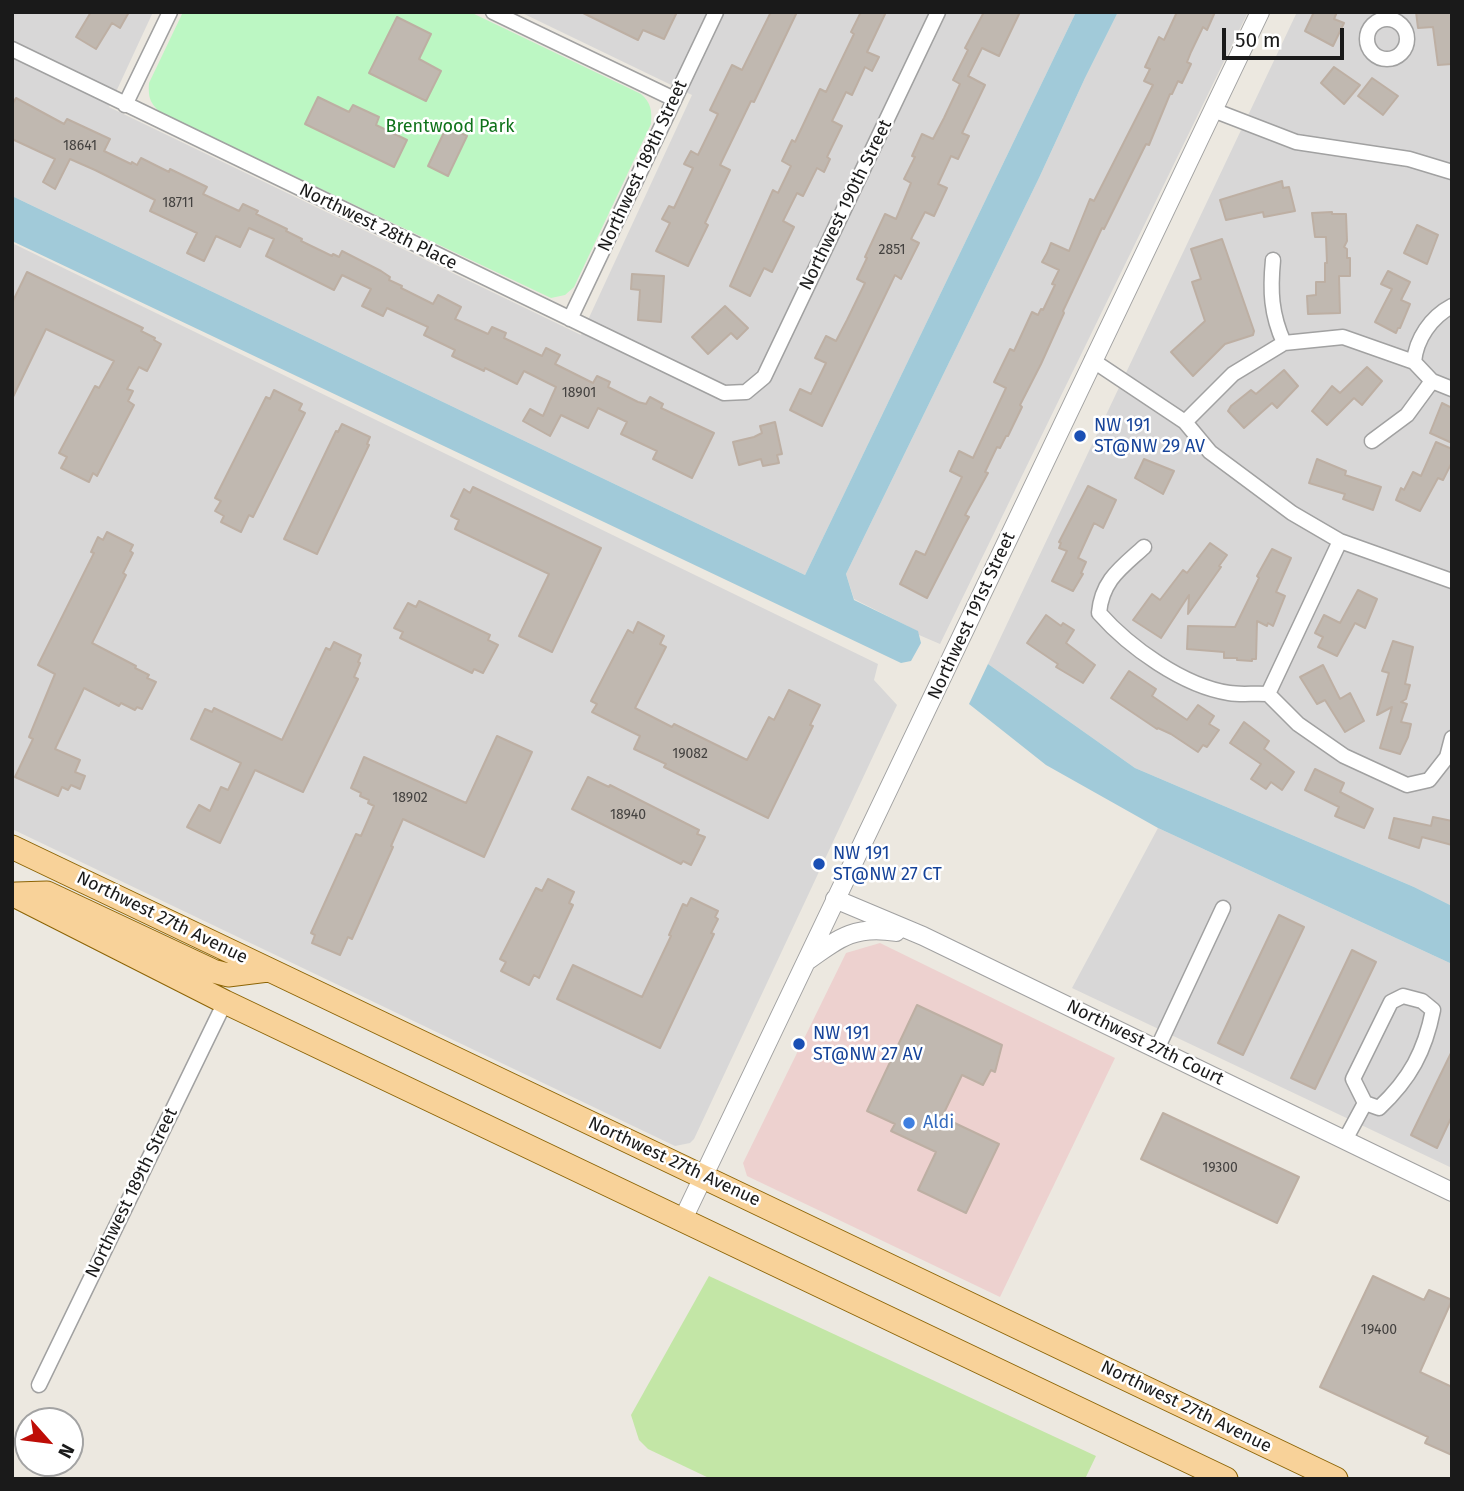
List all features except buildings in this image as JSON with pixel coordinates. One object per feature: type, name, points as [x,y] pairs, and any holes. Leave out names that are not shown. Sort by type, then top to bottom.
[{"type":"main road","name":"Northwest 27th Avenue","points":[[12,847],[1336,1479]]},
{"type":"main road","points":[[13,894],[47,893],[213,971],[228,975],[270,970]]},
{"type":"main road","points":[[13,894],[225,1002],[1226,1479]]},
{"type":"street","points":[[125,105],[170,12]]},
{"type":"street","points":[[493,12],[674,99]]},
{"type":"street","name":"Northwest 189th Street","points":[[570,319],[716,12]]},
{"type":"street","name":"Northwest 190th Street","points":[[746,392],[764,377],[938,12]]},
{"type":"street","name":"Northwest 191st Street","points":[[683,1219],[1259,12]]},
{"type":"street","name":"Northwest 28th Place","points":[[12,49],[724,393],[746,392]]},
{"type":"street","points":[[1213,110],[1296,142],[1409,159],[1452,172]]},
{"type":"street","points":[[1273,260],[1270,289],[1276,326],[1284,343]]},
{"type":"street","points":[[1414,362],[1415,349],[1428,326],[1452,306]]},
{"type":"street","points":[[1185,422],[1233,374],[1284,343],[1343,337],[1414,362],[1433,381],[1452,389]]},
{"type":"street","points":[[1092,360],[1185,422],[1210,452],[1292,513],[1340,541],[1452,581]]},
{"type":"street","points":[[1371,441],[1407,415],[1433,381]]},
{"type":"street","points":[[1268,694],[1340,541]]},
{"type":"street","points":[[1144,547],[1113,574],[1101,597],[1099,613],[1118,634],[1146,655],[1190,681],[1228,693],[1268,694],[1298,724],[1344,756],[1407,785],[1429,780],[1447,757],[1452,738]]},
{"type":"street","name":"Northwest 27th Court","points":[[835,899],[923,936],[1452,1192]]},
{"type":"street","points":[[1157,1049],[1223,908]]},
{"type":"street","points":[[803,965],[838,939],[858,930],[877,929],[923,936]]},
{"type":"street","points":[[1403,996],[1422,1001],[1433,1010],[1427,1040],[1399,1089],[1379,1108],[1365,1103],[1353,1079],[1391,1002],[1403,996]]},
{"type":"street","name":"Northwest 189th Street","points":[[39,1385],[225,1002]]},
{"type":"street","points":[[1345,1140],[1365,1103]]},
{"type":"shaded area","points":[[12,12],[153,12],[109,107],[581,335],[692,95],[520,12],[1076,12],[805,575],[12,196]]},
{"type":"shaded area","points":[[1118,12],[1248,12],[940,644],[854,599],[846,574]]},
{"type":"shaded area","points":[[1297,12],[1452,12],[1452,906],[1414,887],[1135,768],[988,664]]},
{"type":"shaded area","points":[[12,243],[878,664],[874,680],[897,705],[690,1143],[675,1146],[12,829]]},
{"type":"shaded area","points":[[1158,828],[1452,964],[1452,1168],[1072,988]]},
{"type":"shaded area","points":[[880,943],[1115,1058],[1000,1297],[747,1176],[743,1163],[846,953]]},
{"type":"green space","name":"Brentwood Park","points":[[183,12],[470,12],[641,94],[650,107],[651,124],[574,287],[565,295],[551,298],[161,113],[150,100],[149,83]]},
{"type":"green space","points":[[709,1276],[1096,1456],[1085,1479],[711,1479],[648,1449],[639,1440],[631,1415]]},
{"type":"water","points":[[1076,12],[1118,12],[846,574],[854,600],[918,631],[921,643],[911,661],[901,663],[12,241],[12,196],[805,575]]},
{"type":"water","points":[[988,664],[1135,768],[1414,887],[1452,906],[1452,964],[1158,828],[1046,765],[969,704]]},
{"type":"place","name":"NW 191 ST@NW 29 AV","points":[[1080,436]]},
{"type":"place","name":"NW 191 ST@NW 27 CT","points":[[819,864]]},
{"type":"place","name":"NW 191 ST@NW 27 AV","points":[[799,1044]]},
{"type":"place","name":"Aldi","points":[[909,1123]]}]
